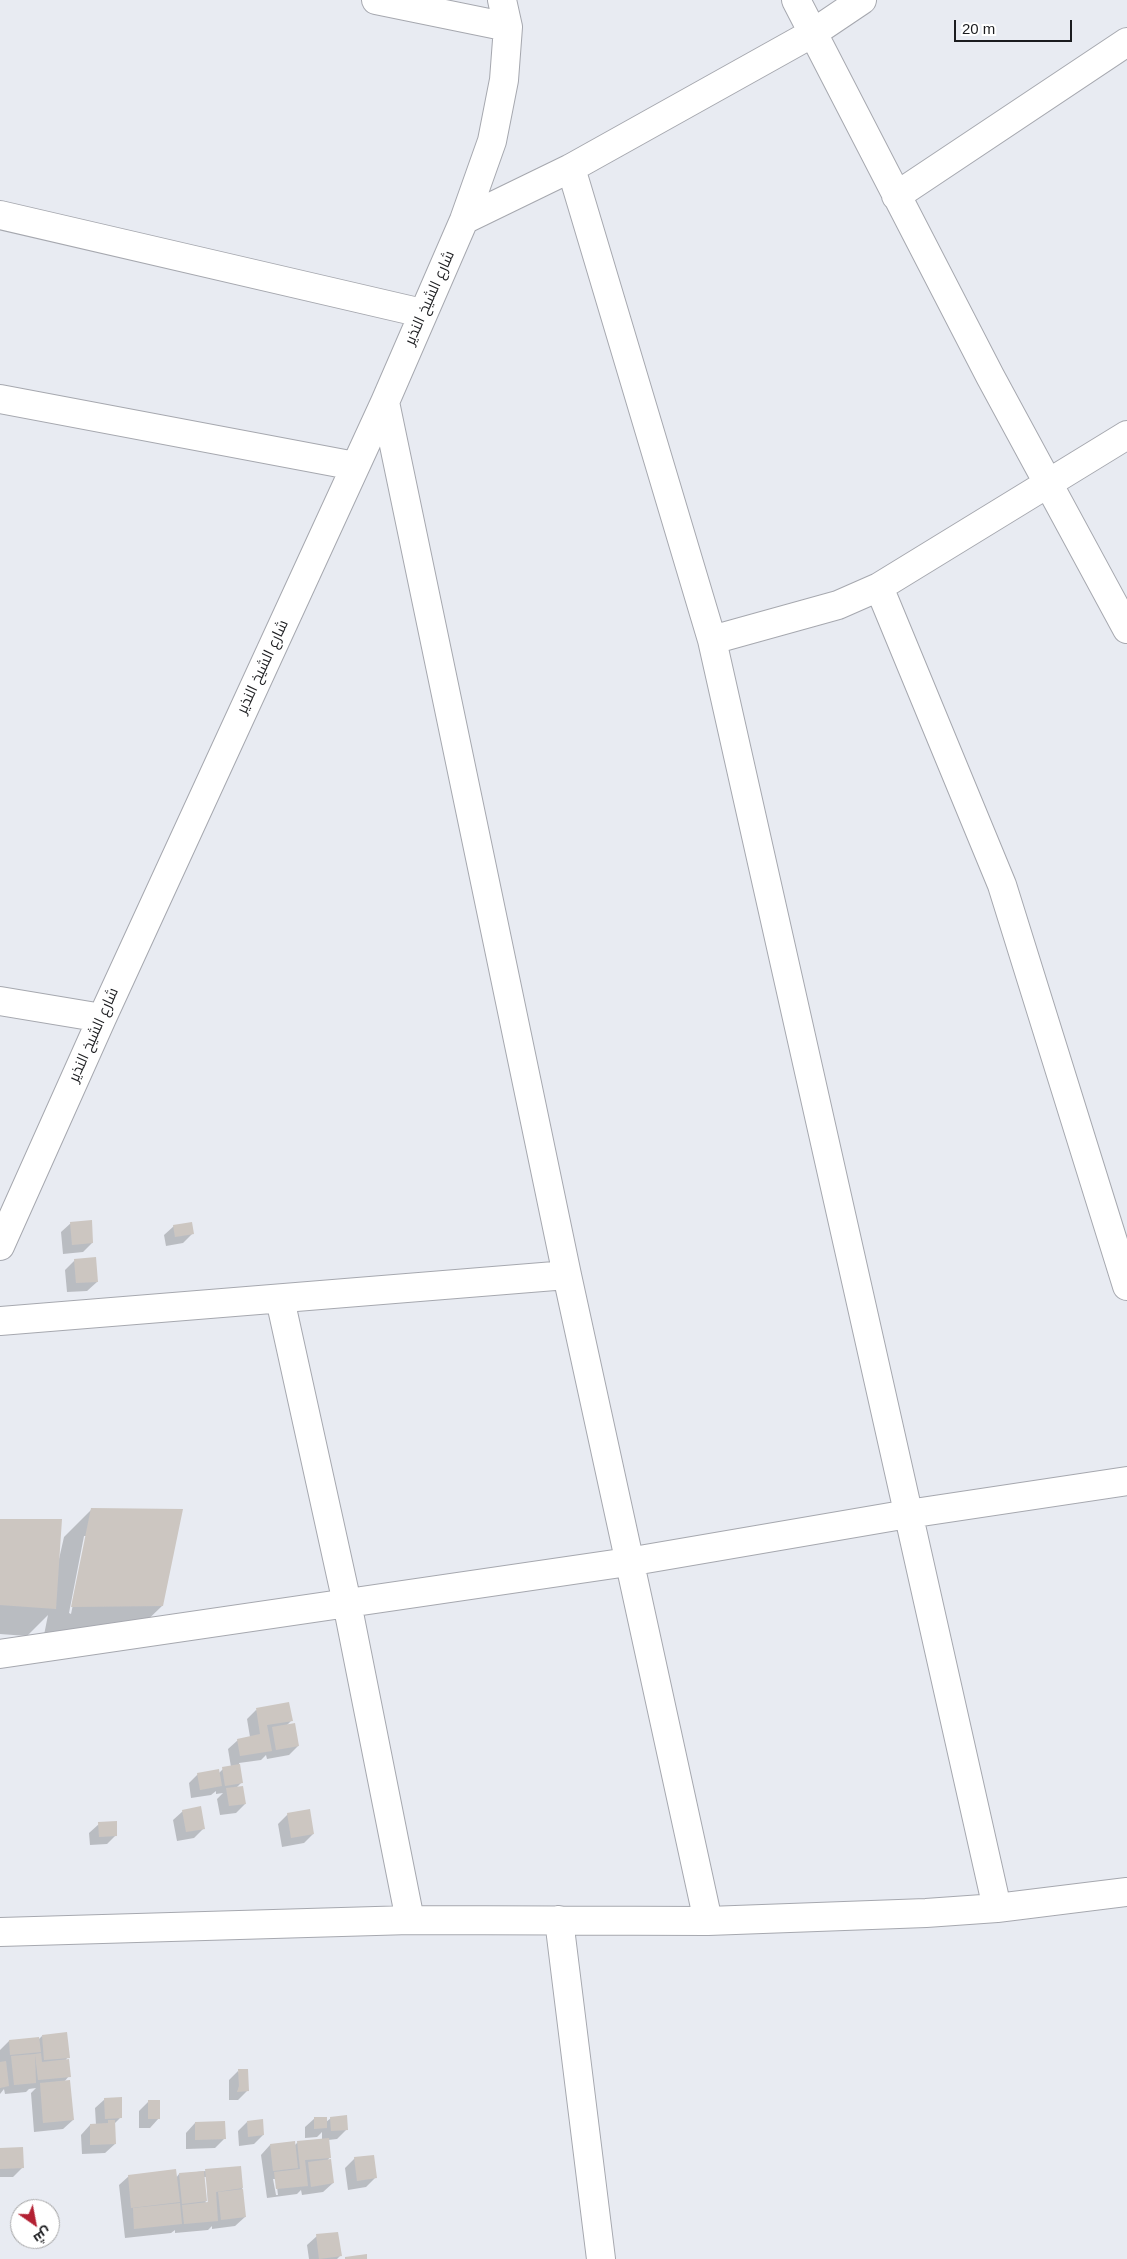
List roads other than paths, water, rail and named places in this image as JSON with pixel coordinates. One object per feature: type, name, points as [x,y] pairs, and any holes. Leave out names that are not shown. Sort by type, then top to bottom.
[{"type":"street","points":[[376,0],[508,27]]},
{"type":"street","name":"شارع الشيخ النذير","points":[[0,1246],[102,1018],[385,402],[464,220],[492,141],[504,80],[508,27],[502,0]]},
{"type":"street","points":[[796,0],[990,376],[1125,620]]},
{"type":"street","points":[[464,220],[571,168],[813,33],[862,0]]},
{"type":"street","points":[[896,196],[1127,42]]},
{"type":"street","points":[[571,168],[712,640],[997,1908]]},
{"type":"street","points":[[0,215],[422,314]]},
{"type":"street","points":[[0,399],[355,466]]},
{"type":"street","points":[[385,402],[628,1562],[708,1921]]},
{"type":"street","points":[[712,640],[838,605],[879,587],[1050,484],[1127,435]]},
{"type":"street","points":[[879,587],[1002,885],[1127,1286]]},
{"type":"street","points":[[0,1001],[102,1018]]},
{"type":"street","points":[[0,1321],[567,1275]]},
{"type":"street","points":[[280,1298],[347,1602],[410,1920]]},
{"type":"street","points":[[0,1654],[628,1562],[908,1514],[1127,1481]]},
{"type":"street","points":[[0,1932],[410,1920],[708,1921],[926,1913],[997,1908],[1127,1892]]},
{"type":"street","points":[[559,1920],[601,2259]]}]
